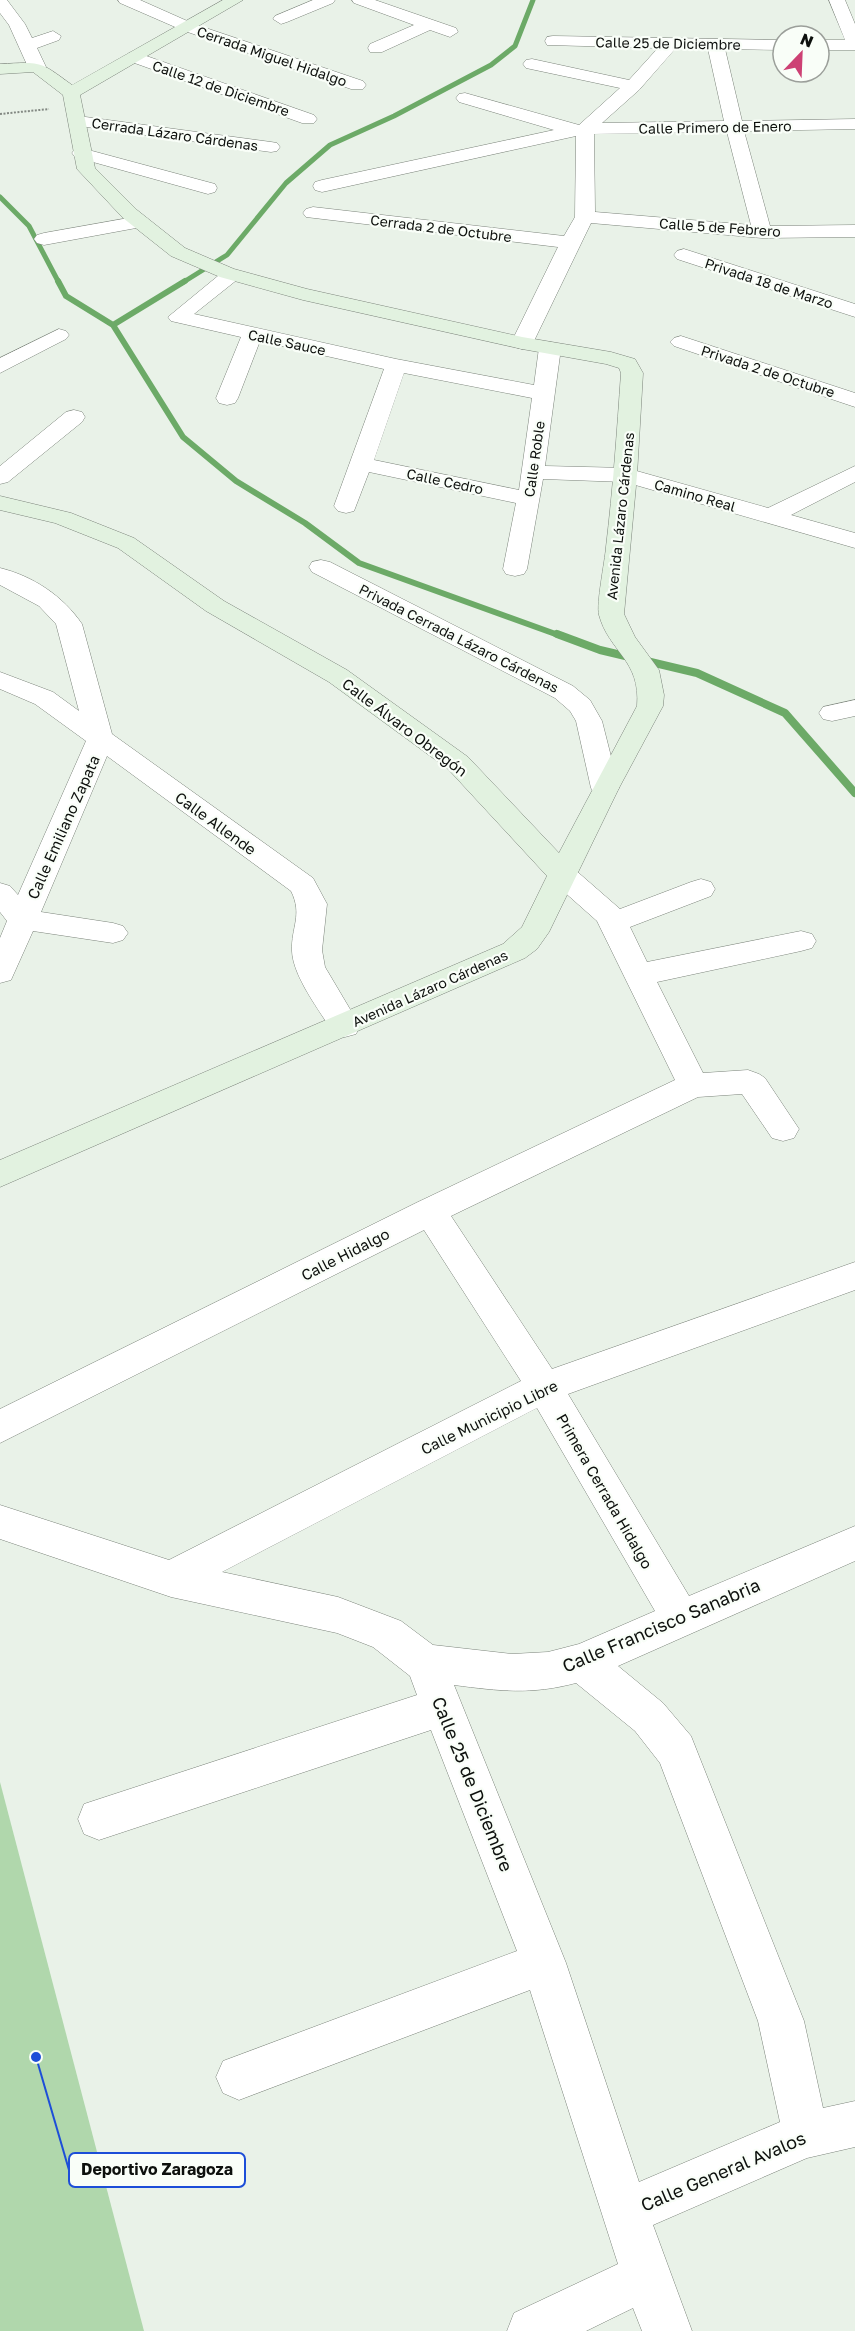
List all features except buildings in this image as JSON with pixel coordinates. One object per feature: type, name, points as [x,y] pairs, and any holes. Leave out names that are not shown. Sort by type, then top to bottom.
[{"type":"street","name":"Cerrada Miguel Hidalgo","points":[[126,0],[188,27],[357,85]]},
{"type":"street","points":[[0,3],[17,24],[37,67],[72,98],[135,57],[236,0]]},
{"type":"street","points":[[282,20],[327,0]]},
{"type":"street","points":[[360,0],[450,32]]},
{"type":"street","points":[[831,45],[855,44],[837,0]]},
{"type":"street","points":[[362,18],[384,8]]},
{"type":"street","points":[[375,48],[428,25]]},
{"type":"street","points":[[27,46],[53,36]]},
{"type":"street","name":"Calle 25 de Diciembre","points":[[553,41],[771,45]]},
{"type":"street","points":[[522,342],[585,217],[581,130],[633,86],[671,44]]},
{"type":"street","points":[[716,45],[734,126],[762,232]]},
{"type":"street","name":"Calle 12 de Diciembre","points":[[135,57],[308,119]]},
{"type":"street","points":[[532,64],[633,86]]},
{"type":"street","points":[[0,69],[37,67]]},
{"type":"street","name":"Avenida Lázaro Cárdenas","points":[[0,1174],[514,951],[534,932],[605,788],[650,706],[651,695],[646,670],[623,638],[610,614],[626,475],[633,373],[627,364],[611,358],[550,348],[303,294],[229,274],[178,252],[140,222],[86,169],[81,153],[78,121],[72,98]]},
{"type":"street","name":"Calle Primero de Enero","points":[[465,98],[581,130]]},
{"type":"street","name":"Cerrada Lázaro Cárdenas","points":[[78,121],[271,147]]},
{"type":"street","name":"Calle Primero de Enero","points":[[322,186],[581,130],[855,124]]},
{"type":"street","points":[[81,153],[208,188]]},
{"type":"street","name":"Cerrada 2 de Octubre","points":[[313,213],[570,243]]},
{"type":"street","name":"Calle 5 de Febrero","points":[[585,217],[762,232],[855,231]]},
{"type":"street","points":[[44,239],[140,222]]},
{"type":"street","name":"Privada 18 de Marzo","points":[[684,255],[855,311]]},
{"type":"street","name":"Calle Sauce","points":[[229,274],[178,317],[396,366],[544,394]]},
{"type":"street","points":[[227,398],[253,334]]},
{"type":"street","points":[[0,367],[59,335]]},
{"type":"street","name":"Privada 2 de Octubre","points":[[681,342],[855,400]]},
{"type":"street","name":"Calle Roble","points":[[515,569],[529,499],[550,348]]},
{"type":"street","points":[[346,506],[396,366]]},
{"type":"street","points":[[0,477],[74,417]]},
{"type":"street","name":"Calle Cedro","points":[[362,464],[529,499]]},
{"type":"street","name":"Camino Real","points":[[532,472],[626,475],[855,541]]},
{"type":"street","points":[[769,517],[855,473]]},
{"type":"street","name":"Calle Álvaro Obregón","points":[[0,503],[63,518],[126,543],[215,606],[338,676],[458,763],[563,876],[609,915],[693,1085]]},
{"type":"street","name":"Privada Cerrada Lázaro Cárdenas","points":[[321,567],[564,692],[581,706],[589,721],[605,788]]},
{"type":"street","name":"Calle Emiliano Zapata","points":[[0,575],[53,603],[63,613],[69,624],[100,740],[0,972]]},
{"type":"street","name":"Calle Allende","points":[[0,680],[44,698],[303,885],[312,904],[307,950],[310,968],[345,1026]]},
{"type":"street","points":[[612,922],[701,889]]},
{"type":"street","points":[[0,892],[22,919],[112,933]]},
{"type":"street","points":[[638,975],[801,941]]},
{"type":"street","points":[[693,1085],[748,1082],[754,1086],[783,1129]]},
{"type":"street","name":"Calle Hidalgo","points":[[0,1427],[430,1211],[693,1085]]},
{"type":"street","name":"Primera Cerrada Hidalgo","points":[[430,1211],[544,1387],[681,1619]]},
{"type":"street","name":"Calle Municipio Libre","points":[[171,1579],[544,1387],[855,1276]]},
{"type":"street","name":"Calle 25 de Diciembre","points":[[0,1522],[171,1579],[338,1615],[387,1634],[424,1663],[544,1963],[646,2276],[668,2331]]},
{"type":"street","name":"Calle Francisco Sanabria","points":[[424,1663],[512,1673],[548,1671],[582,1662],[855,1543]]},
{"type":"street","points":[[582,1662],[649,1717],[676,1750],[781,2021],[806,2135]]},
{"type":"street","points":[[99,1819],[442,1707]]},
{"type":"street","points":[[239,2077],[544,1963]]},
{"type":"street","name":"Calle General Avalos","points":[[626,2212],[806,2135],[855,2124]]},
{"type":"street","points":[[532,2331],[646,2276]]},
{"type":"path","name":"Cerrada Lázaro Cárdenas","points":[[0,114],[40,111],[72,98]]},
{"type":"green space","points":[[0,1782],[144,2331],[0,2331]]},
{"type":"waterway","points":[[182,283],[227,255],[286,183],[330,145],[394,116],[491,65],[515,46],[533,0]]},
{"type":"waterway","points":[[0,197],[29,226],[59,283]]},
{"type":"waterway","points":[[58,281],[66,296],[113,325]]},
{"type":"waterway","points":[[113,325],[185,281]]},
{"type":"waterway","points":[[113,325],[183,437],[236,481],[305,523],[359,563],[561,636]]},
{"type":"waterway","points":[[557,634],[600,650],[697,673],[785,713],[855,793]]},
{"type":"place","name":"Deportivo Zaragoza","points":[[36,2057]]}]
